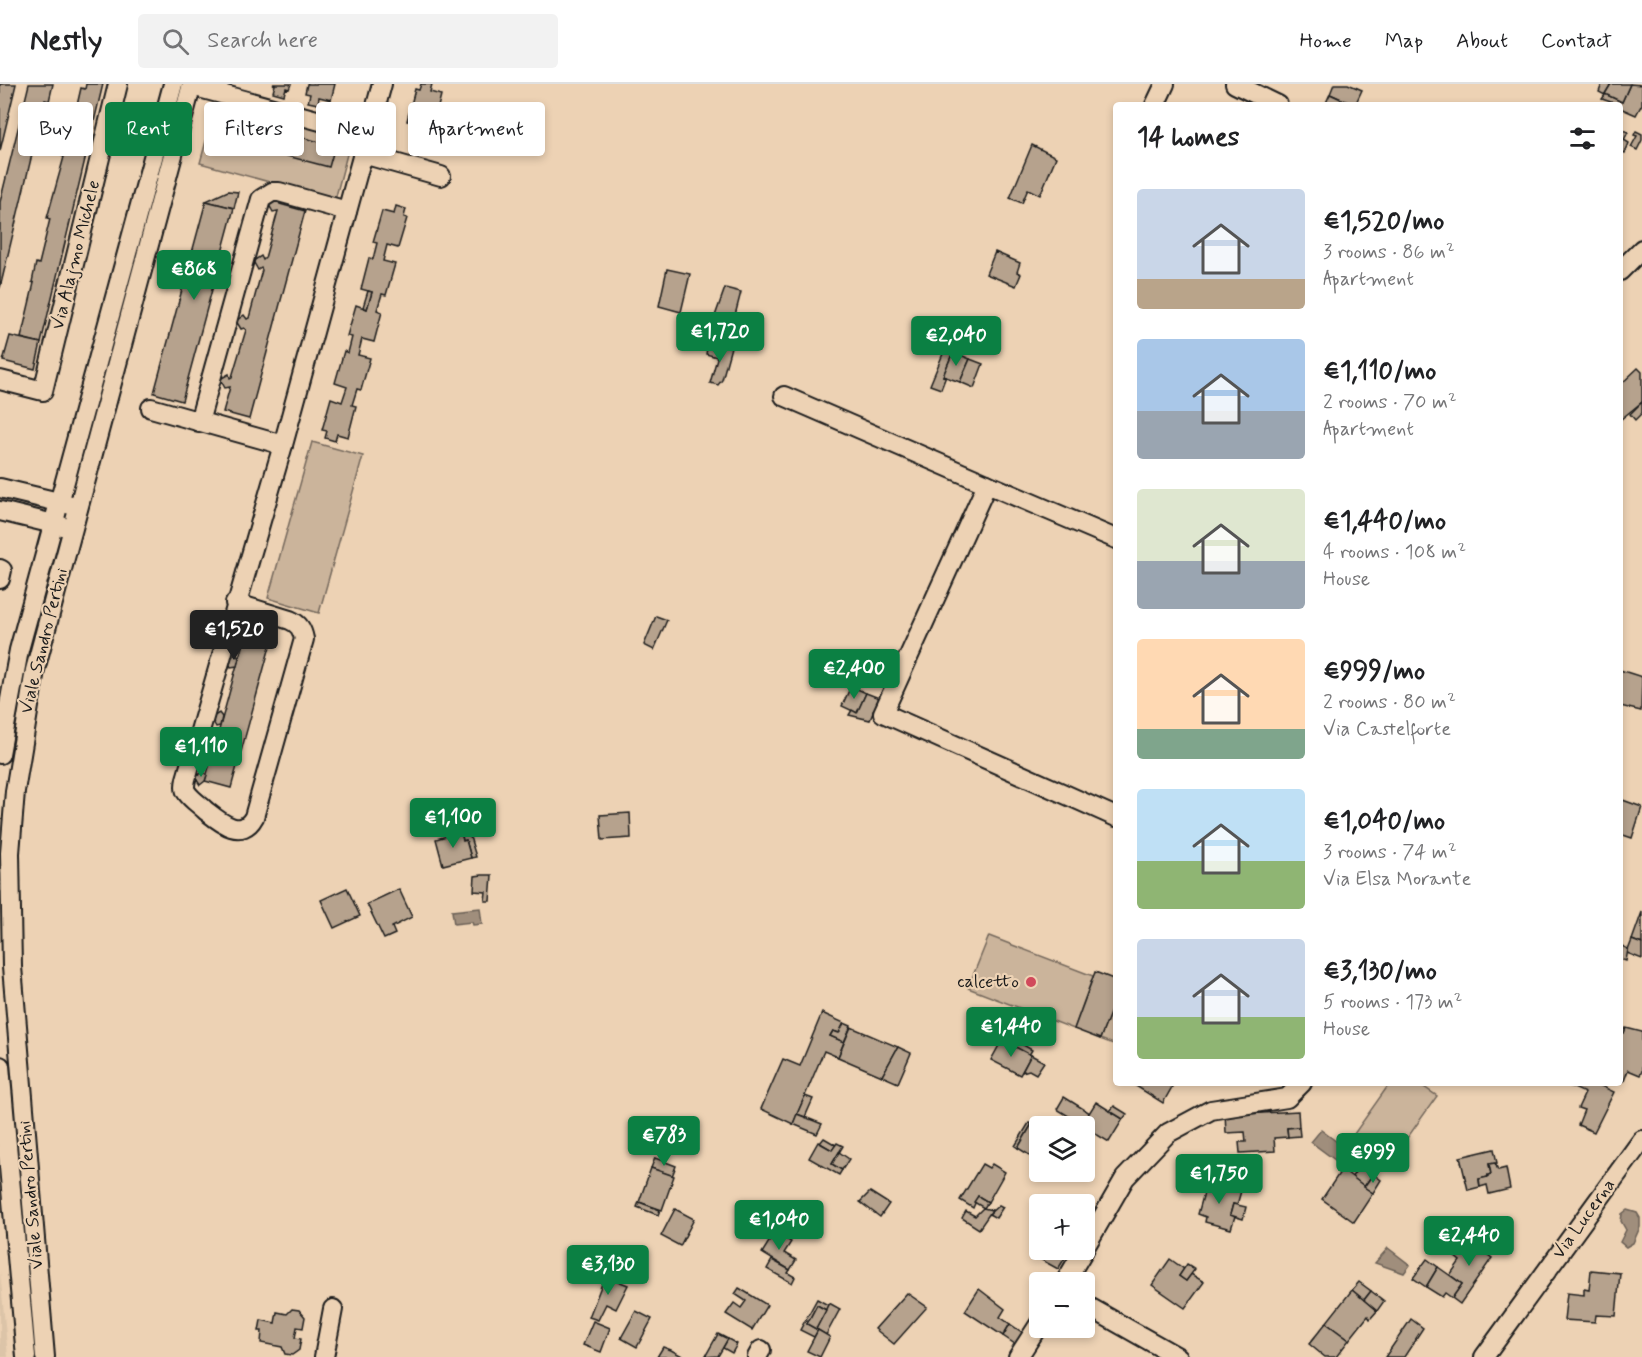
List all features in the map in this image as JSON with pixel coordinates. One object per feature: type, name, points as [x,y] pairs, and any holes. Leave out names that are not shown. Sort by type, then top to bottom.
[{"type":"street","name":"Via Alajmo Michele","points":[[0,380],[44,391],[118,84]]},
{"type":"street","name":"Viale Sandro Pertini","points":[[0,754],[19,650],[173,84]]},
{"type":"street","points":[[377,102],[382,84]]},
{"type":"street","points":[[1156,102],[1165,84]]},
{"type":"street","points":[[1235,84],[1272,102]]},
{"type":"street","name":"Viale Sandro Pertini","points":[[45,1357],[12,967],[10,853],[15,791],[30,693],[192,85]]},
{"type":"street","points":[[192,85],[228,90],[316,118]]},
{"type":"street","points":[[235,603],[297,623],[302,631],[303,639],[254,817],[248,825],[234,828],[223,824],[192,798],[185,786],[235,603],[283,445],[362,156]]},
{"type":"street","points":[[370,156],[441,176]]},
{"type":"street","points":[[199,422],[261,199],[272,192],[279,192],[347,212]]},
{"type":"street","points":[[1623,268],[1642,249]]},
{"type":"street","points":[[784,396],[1113,538]]},
{"type":"street","points":[[151,408],[283,445]]},
{"type":"street","points":[[987,484],[883,713],[1113,816]]},
{"type":"street","points":[[0,488],[78,507]]},
{"type":"street","points":[[0,511],[72,529]]},
{"type":"street","points":[[0,569],[2,570],[0,579]]},
{"type":"street","name":"Viale Sandro Pertini","points":[[0,1066],[26,1357]]},
{"type":"street","points":[[1095,1230],[1125,1178],[1168,1132],[1211,1110],[1287,1098],[1299,1086]]},
{"type":"street","name":"Via Lucerna","points":[[1484,1357],[1642,1140]]},
{"type":"street","points":[[324,1357],[333,1309]]},
{"type":"street","points":[[1095,1310],[1178,1357]]},
{"type":"street","points":[[1018,1357],[1030,1338]]},
{"type":"shaded area","points":[[304,126],[316,129],[316,156],[347,156],[335,200],[200,163],[204,148],[204,156],[304,156]]},
{"type":"shaded area","points":[[312,442],[363,456],[319,613],[268,598]]},
{"type":"shaded area","points":[[480,908],[482,924],[473,925],[472,922],[454,924],[452,911]]},
{"type":"shaded area","name":"calcetto","points":[[989,936],[1093,976],[1074,1029],[968,988]]},
{"type":"shaded area","points":[[1113,1006],[1113,1044],[1100,1039]]},
{"type":"shaded area","points":[[1388,1086],[1422,1086],[1437,1096],[1386,1168],[1349,1141]]},
{"type":"shaded area","points":[[1321,1130],[1345,1148],[1335,1160],[1311,1142]]},
{"type":"shaded area","points":[[1627,1210],[1637,1213],[1640,1218],[1640,1227],[1633,1243],[1626,1247],[1620,1242],[1626,1230],[1621,1221],[1622,1214]]},
{"type":"shaded area","points":[[1388,1248],[1410,1265],[1404,1273],[1375,1263]]},
{"type":"shaded area","points":[[0,1272],[8,1357],[0,1357]]},
{"type":"building","points":[[0,84],[16,84],[0,151]]},
{"type":"building","points":[[29,84],[53,84],[49,101],[25,102]]},
{"type":"building","points":[[86,84],[103,84],[93,126],[93,102],[78,102],[81,88],[85,89]]},
{"type":"building","points":[[273,84],[291,84],[289,89],[286,88],[284,95],[273,92],[275,85]]},
{"type":"building","points":[[307,84],[335,84],[331,100],[319,97],[316,104],[308,102],[310,94],[305,93]]},
{"type":"building","points":[[421,84],[432,84],[430,92],[441,95],[439,102],[412,102],[415,89],[419,90]]},
{"type":"building","points":[[1334,84],[1348,84],[1362,90],[1356,102],[1348,102],[1330,94]]},
{"type":"building","points":[[1602,84],[1611,84],[1605,94],[1622,102],[1602,99],[1605,95],[1599,92]]},
{"type":"building","points":[[1611,84],[1630,84],[1622,102],[1605,94]]},
{"type":"building","points":[[1630,84],[1642,85],[1642,104],[1636,115],[1623,109],[1622,102]]},
{"type":"building","points":[[1330,94],[1341,99],[1340,102],[1326,102]]},
{"type":"building","points":[[18,129],[18,156],[32,156],[0,288],[0,202]]},
{"type":"building","points":[[1623,130],[1628,132],[1624,140],[1629,143],[1625,153],[1623,152]]},
{"type":"building","points":[[1636,131],[1642,134],[1637,150],[1631,147],[1637,136],[1634,135]]},
{"type":"building","points":[[304,138],[316,141],[316,156],[332,156],[329,167],[287,156],[304,156]]},
{"type":"building","points":[[1032,145],[1056,157],[1040,195],[1028,189],[1022,203],[1010,198]]},
{"type":"building","points":[[62,156],[86,156],[41,343],[21,338],[34,283],[32,282],[36,263],[39,264],[50,219],[47,218],[64,157]]},
{"type":"building","points":[[228,191],[238,192],[234,208],[206,201]]},
{"type":"building","points":[[277,198],[280,204],[305,211],[249,419],[223,412],[230,387],[225,388],[220,379],[229,374],[230,378],[232,377],[246,330],[241,329],[236,321],[244,315],[247,319],[249,318],[262,270],[261,268],[258,270],[253,261],[261,256],[263,260],[265,258],[278,211],[273,212],[268,203]]},
{"type":"building","points":[[206,201],[234,208],[182,401],[154,393]]},
{"type":"building","points":[[396,206],[406,209],[404,217],[407,218],[398,248],[387,245],[383,261],[395,264],[386,295],[382,294],[377,310],[382,312],[374,342],[362,339],[358,355],[370,358],[361,390],[357,389],[352,405],[356,406],[348,437],[337,434],[335,441],[325,438],[327,431],[322,430],[331,398],[342,402],[347,387],[335,383],[344,351],[348,353],[352,337],[347,336],[356,305],[367,309],[372,292],[361,289],[369,258],[373,259],[377,243],[373,242],[382,211],[394,214]]},
{"type":"building","points":[[995,252],[1020,263],[1017,272],[1021,274],[1016,286],[986,274]]},
{"type":"building","points":[[667,269],[690,274],[681,312],[659,306]]},
{"type":"building","points":[[725,288],[741,292],[733,323],[714,319]]},
{"type":"building","points":[[368,291],[372,292],[367,309],[363,307]]},
{"type":"building","points":[[704,316],[714,319],[707,350],[701,348],[702,343],[697,342]]},
{"type":"building","points":[[714,319],[733,323],[728,346],[708,343]]},
{"type":"building","points":[[10,336],[41,343],[35,369],[3,361]]},
{"type":"building","points":[[708,343],[713,344],[712,349],[719,351],[717,357],[706,354]]},
{"type":"building","points":[[713,344],[731,347],[722,380],[718,385],[710,383],[719,351],[712,349]]},
{"type":"building","points":[[945,349],[953,352],[943,376],[946,376],[941,389],[930,385]]},
{"type":"building","points":[[953,352],[970,359],[960,382],[943,376]]},
{"type":"building","points":[[970,359],[983,364],[974,388],[960,382]]},
{"type":"building","points":[[1638,368],[1642,372],[1642,402],[1623,418],[1623,382]]},
{"type":"building","points":[[1642,402],[1642,413],[1635,420],[1630,414]]},
{"type":"building","points":[[656,616],[667,620],[654,650],[644,645]]},
{"type":"building","points":[[246,632],[272,639],[231,788],[205,781]]},
{"type":"building","points":[[236,654],[239,658],[237,666],[231,667],[227,659]]},
{"type":"building","points":[[1623,671],[1642,677],[1641,711],[1623,707]]},
{"type":"building","points":[[851,686],[866,693],[857,713],[842,706]]},
{"type":"building","points":[[866,693],[879,698],[870,720],[849,715],[852,710],[857,713]]},
{"type":"building","points":[[219,713],[222,717],[220,726],[216,727],[211,718]]},
{"type":"building","points":[[203,772],[207,775],[205,781],[200,785],[195,777]]},
{"type":"building","points":[[1623,800],[1642,807],[1632,838],[1623,835]]},
{"type":"building","points":[[630,813],[631,838],[602,840],[600,815]]},
{"type":"building","points":[[468,830],[476,857],[471,858],[461,832]]},
{"type":"building","points":[[461,832],[471,858],[443,865],[436,839]]},
{"type":"building","points":[[492,875],[490,901],[485,901],[486,892],[474,891],[475,876]]},
{"type":"building","points":[[347,888],[360,916],[334,928],[321,900]]},
{"type":"building","points":[[399,889],[412,917],[392,927],[395,934],[384,939],[367,904]]},
{"type":"building","points":[[1642,912],[1642,944],[1632,940]]},
{"type":"building","points":[[1632,940],[1642,944],[1642,959],[1627,953]]},
{"type":"building","points":[[1623,946],[1628,949],[1626,961],[1623,960]]},
{"type":"building","points":[[1095,972],[1113,979],[1113,1006],[1100,1039],[1074,1029]]},
{"type":"building","points":[[822,1013],[844,1023],[839,1033],[833,1031],[830,1036],[844,1042],[838,1057],[824,1051],[793,1124],[761,1109],[783,1059],[800,1066]]},
{"type":"building","points":[[844,1023],[851,1026],[844,1042],[830,1036],[833,1031],[839,1033]]},
{"type":"building","points":[[851,1027],[898,1047],[882,1076],[838,1057]]},
{"type":"building","points":[[1626,1028],[1642,1032],[1642,1071],[1640,1075],[1628,1070],[1624,1081],[1623,1033]]},
{"type":"building","points":[[1008,1036],[1032,1050],[1029,1055],[1005,1041]]},
{"type":"building","points":[[1002,1040],[1031,1055],[1020,1075],[991,1060]]},
{"type":"building","points":[[898,1047],[911,1053],[898,1083],[882,1076]]},
{"type":"building","points":[[1031,1055],[1044,1062],[1036,1074],[1029,1070],[1022,1072]]},
{"type":"building","points":[[1136,1086],[1172,1087],[1163,1103]]},
{"type":"building","points":[[1569,1086],[1601,1086],[1614,1092],[1594,1132],[1578,1125],[1584,1110],[1578,1108],[1585,1093]]},
{"type":"building","points":[[805,1096],[813,1099],[805,1117],[797,1114]]},
{"type":"building","points":[[1064,1097],[1090,1113],[1088,1116],[1068,1116],[1057,1109]]},
{"type":"building","points":[[1096,1102],[1123,1119],[1109,1142],[1095,1133],[1095,1116],[1087,1116]]},
{"type":"building","points":[[1114,1106],[1127,1114],[1123,1119],[1110,1111]]},
{"type":"building","points":[[1247,1110],[1247,1114],[1298,1111],[1299,1127],[1287,1128],[1288,1137],[1274,1138],[1275,1151],[1240,1153],[1239,1142],[1246,1142],[1245,1132],[1226,1133],[1225,1112]]},
{"type":"building","points":[[797,1114],[822,1124],[817,1134],[793,1124]]},
{"type":"building","points":[[1029,1123],[1029,1129],[1018,1148],[1015,1146]]},
{"type":"building","points":[[1299,1127],[1300,1136],[1288,1137],[1287,1128]]},
{"type":"building","points":[[1029,1129],[1029,1155],[1018,1148]]},
{"type":"building","points":[[824,1138],[836,1145],[832,1150],[820,1143]]},
{"type":"building","points":[[818,1142],[832,1150],[837,1143],[843,1146],[832,1164],[842,1170],[839,1175],[809,1158]]},
{"type":"building","points":[[1494,1149],[1497,1163],[1489,1164],[1491,1174],[1479,1179],[1480,1187],[1468,1190],[1460,1157]]},
{"type":"building","points":[[839,1152],[849,1159],[842,1170],[832,1164]]},
{"type":"building","points":[[655,1158],[676,1166],[672,1176],[651,1168]]},
{"type":"building","points":[[1495,1163],[1498,1170],[1506,1168],[1510,1189],[1489,1194],[1487,1185],[1480,1187],[1479,1179],[1491,1174],[1489,1164]]},
{"type":"building","points":[[982,1164],[989,1168],[992,1164],[1005,1172],[988,1202],[978,1196],[973,1208],[960,1200]]},
{"type":"building","points":[[1360,1165],[1373,1174],[1364,1187],[1351,1178]]},
{"type":"building","points":[[651,1168],[674,1176],[662,1210],[639,1202]]},
{"type":"building","points":[[1342,1169],[1373,1193],[1354,1222],[1322,1199]]},
{"type":"building","points":[[1373,1174],[1381,1180],[1373,1193],[1364,1187]]},
{"type":"building","points":[[1207,1182],[1241,1191],[1237,1205],[1233,1204],[1230,1215],[1235,1216],[1231,1229],[1205,1222],[1206,1217],[1198,1214]]},
{"type":"building","points":[[870,1192],[889,1204],[880,1217],[860,1202]]},
{"type":"building","points":[[978,1196],[988,1202],[984,1208],[974,1202]]},
{"type":"building","points":[[639,1202],[660,1210],[658,1215],[637,1207]]},
{"type":"building","points":[[1233,1204],[1246,1207],[1243,1219],[1230,1215]]},
{"type":"building","points":[[999,1205],[1003,1207],[996,1218],[989,1214]]},
{"type":"building","points":[[983,1208],[992,1210],[979,1229],[962,1218],[966,1211],[975,1216]]},
{"type":"building","points":[[675,1209],[694,1219],[680,1246],[661,1236]]},
{"type":"building","points":[[775,1232],[791,1242],[784,1253],[796,1260],[790,1270],[762,1253]]},
{"type":"building","points":[[1468,1236],[1486,1249],[1484,1252],[1492,1258],[1460,1304],[1452,1298],[1462,1284],[1450,1275],[1460,1261],[1454,1256]]},
{"type":"building","points":[[1170,1259],[1184,1269],[1179,1276],[1186,1281],[1191,1274],[1204,1282],[1185,1308],[1152,1285]]},
{"type":"building","points":[[1427,1259],[1438,1267],[1426,1287],[1413,1278]]},
{"type":"building","points":[[772,1260],[790,1270],[788,1273],[795,1277],[792,1283],[767,1269]]},
{"type":"building","points":[[1042,1260],[1064,1260],[1058,1269]]},
{"type":"building","points":[[1187,1264],[1195,1269],[1186,1281],[1179,1276]]},
{"type":"building","points":[[1438,1267],[1462,1284],[1452,1298],[1445,1293],[1442,1297],[1426,1287]]},
{"type":"building","points":[[1591,1270],[1620,1273],[1616,1316],[1596,1315],[1595,1322],[1564,1320],[1567,1293],[1584,1295],[1584,1289],[1589,1290]]},
{"type":"building","points":[[605,1276],[628,1285],[616,1309],[606,1304],[598,1320],[589,1317]]},
{"type":"building","points":[[1359,1282],[1371,1291],[1364,1300],[1352,1290]]},
{"type":"building","points":[[739,1288],[767,1305],[752,1330],[726,1314],[734,1303],[741,1308],[746,1301],[735,1294]]},
{"type":"building","points":[[979,1289],[1005,1309],[1000,1317],[1010,1324],[1003,1336],[965,1311]]},
{"type":"building","points":[[1352,1290],[1377,1311],[1370,1319],[1368,1316],[1349,1340],[1326,1323]]},
{"type":"building","points":[[1371,1291],[1384,1301],[1377,1311],[1364,1300]]},
{"type":"building","points":[[907,1293],[927,1307],[894,1344],[875,1329]]},
{"type":"building","points":[[817,1299],[828,1305],[826,1310],[817,1305],[807,1324],[818,1330],[814,1337],[800,1330]]},
{"type":"building","points":[[829,1303],[840,1309],[826,1335],[816,1329]]},
{"type":"building","points":[[817,1305],[826,1310],[816,1329],[807,1324]]},
{"type":"building","points":[[292,1309],[299,1310],[305,1317],[303,1328],[297,1327],[295,1338],[301,1339],[299,1350],[292,1355],[285,1354],[282,1347],[261,1343],[262,1331],[259,1331],[261,1320],[275,1323],[277,1312],[287,1314]]},
{"type":"building","points":[[636,1311],[652,1319],[637,1347],[621,1338]]},
{"type":"building","points":[[1411,1319],[1423,1328],[1404,1357],[1385,1357]]},
{"type":"building","points":[[593,1321],[610,1328],[601,1352],[583,1345]]},
{"type":"building","points":[[1326,1323],[1349,1340],[1336,1357],[1325,1357],[1309,1344]]},
{"type":"building","points":[[1010,1324],[1026,1335],[1022,1342],[1015,1344],[1003,1336]]},
{"type":"building","points":[[818,1330],[830,1337],[820,1357],[807,1351]]},
{"type":"building","points":[[718,1334],[728,1339],[718,1356],[705,1357]]},
{"type":"building","points":[[728,1339],[737,1344],[732,1353],[723,1348]]},
{"type":"building","points":[[663,1347],[671,1350],[684,1357],[657,1357]]},
{"type":"place","name":"calcetto","points":[[1031,982]]}]
